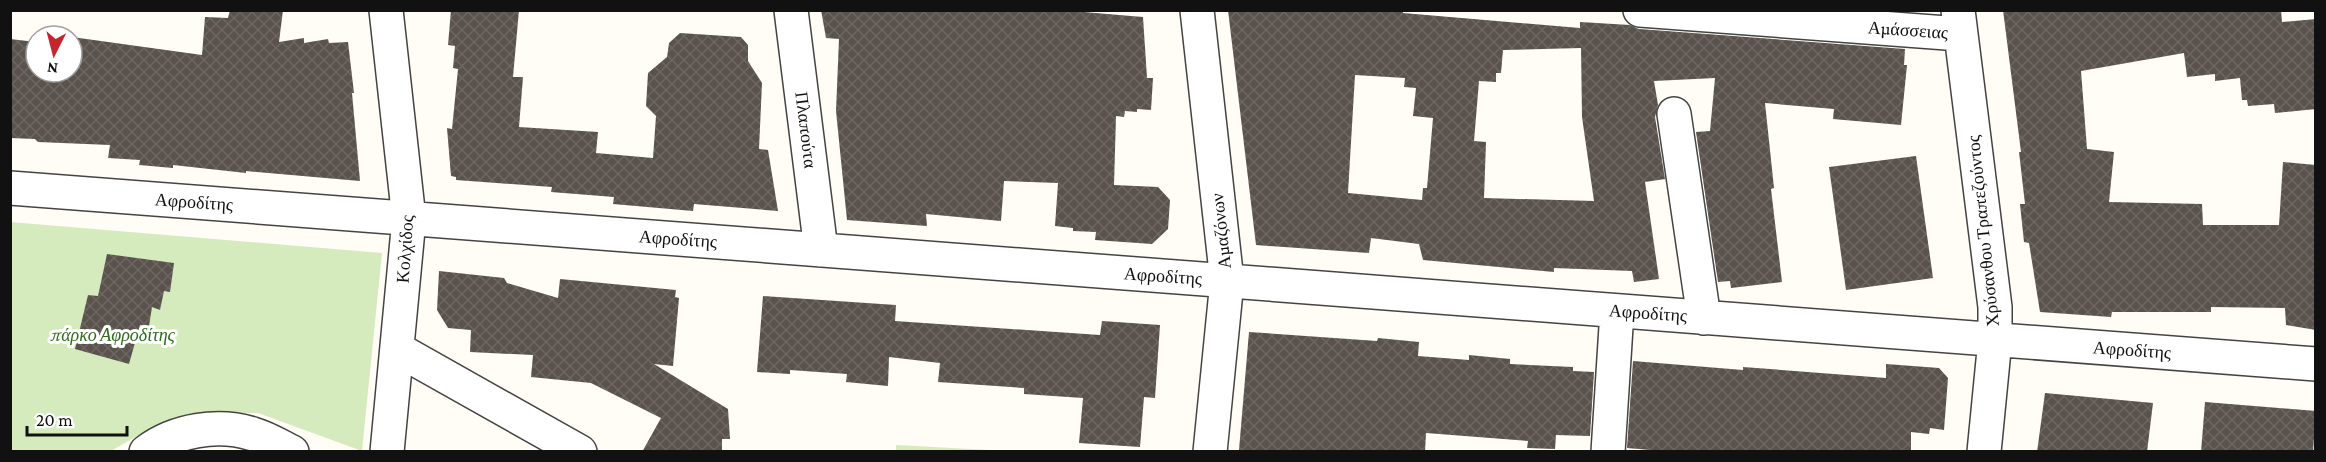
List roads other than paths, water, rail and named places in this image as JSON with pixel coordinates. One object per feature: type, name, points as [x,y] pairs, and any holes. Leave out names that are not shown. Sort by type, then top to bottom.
[{"type":"street","name":"Κολχίδος","points":[[386,10],[409,219],[387,452]]},
{"type":"street","name":"Πλαπούτα","points":[[791,10],[820,250]]},
{"type":"street","name":"Αμαζόνων","points":[[1197,10],[1227,281],[1210,452]]},
{"type":"street","name":"Αμάσσειας","points":[[1640,10],[1959,22]]},
{"type":"street","name":"Χρύσανθου Τραπεζούντος","points":[[1959,22],[1995,307],[1995,340],[1984,452]]},
{"type":"street","points":[[1674,114],[1704,318]]},
{"type":"street","name":"Αφροδίτης","points":[[10,188],[2316,364]]},
{"type":"street","points":[[1608,452],[1617,311]]},
{"type":"street","points":[[397,349],[580,452]]},
{"type":"street","points":[[146,452],[156,444],[186,431],[219,430],[253,434],[292,452]]},
{"type":"park label","name":"πάρκο Αφροδίτης","points":[[113,335]]}]
